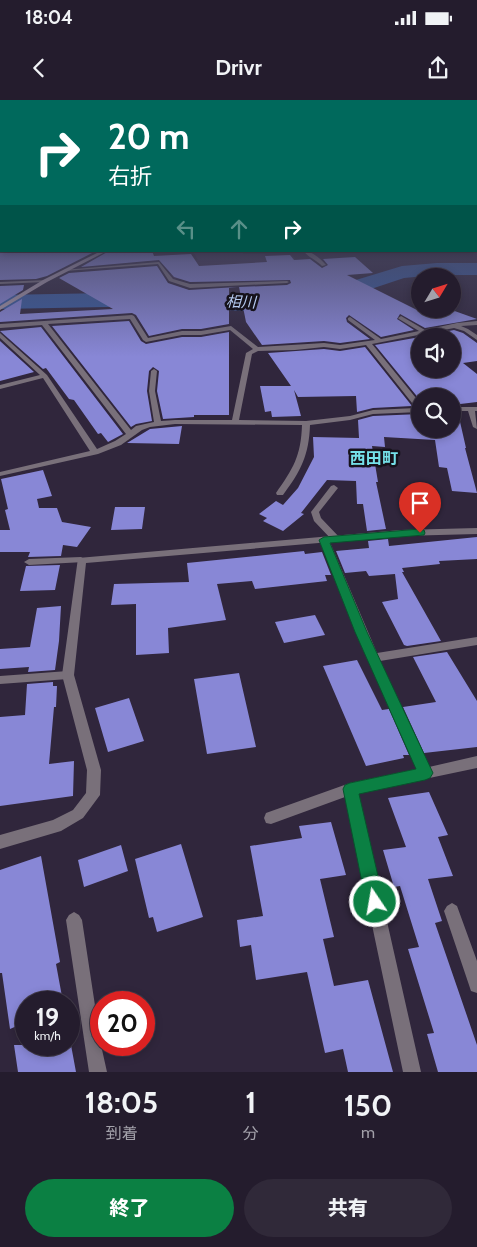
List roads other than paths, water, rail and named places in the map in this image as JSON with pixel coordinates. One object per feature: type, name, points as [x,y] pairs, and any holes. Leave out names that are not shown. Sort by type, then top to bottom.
[{"type":"main road","points":[[0,308],[72,266]]},
{"type":"street","points":[[65,270],[114,266]]},
{"type":"street","points":[[162,266],[172,280],[190,286],[287,282]]},
{"type":"street","points":[[0,283],[45,281]]},
{"type":"street","points":[[0,326],[132,316],[146,340],[182,333],[201,333],[231,328],[257,349]]},
{"type":"street","points":[[401,318],[421,328]]},
{"type":"street","points":[[350,319],[379,340]]},
{"type":"street","points":[[44,323],[130,434]]},
{"type":"street","points":[[443,328],[477,323]]},
{"type":"street","points":[[454,326],[466,330],[477,338]]},
{"type":"street","points":[[235,423],[249,353],[257,349],[324,345],[340,347],[411,334]]},
{"type":"street","points":[[0,335],[45,376],[95,452]]},
{"type":"street","points":[[368,343],[411,398]]},
{"type":"street","points":[[154,371],[152,391],[158,424]]},
{"type":"street","points":[[0,387],[45,376]]},
{"type":"street","points":[[0,474],[95,452],[118,443],[139,428],[158,424],[306,422],[350,418],[372,412],[396,409],[411,409]]},
{"type":"street","points":[[461,409],[474,409],[477,428]]},
{"type":"street","points":[[280,494],[294,476],[306,449],[306,422]]},
{"type":"street","points":[[334,488],[315,512],[317,519],[330,540],[374,658],[425,773]]},
{"type":"street","points":[[29,562],[81,560],[401,533],[477,530]]},
{"type":"street","points":[[0,842],[56,826],[78,814],[93,795],[94,770],[68,675],[81,560]]},
{"type":"street","points":[[374,658],[477,641]]},
{"type":"street","points":[[0,680],[68,675]]},
{"type":"street","points":[[271,818],[350,789],[477,762]]},
{"type":"street","points":[[350,789],[412,1072]]},
{"type":"street","points":[[452,911],[477,985]]},
{"type":"street","points":[[74,920],[98,1072]]},
{"type":"waterway","name":"相川","points":[[0,302],[161,299],[261,305],[284,304],[327,296],[402,272],[437,269],[477,269]]},
{"type":"district","name":"西田町","points":[[374,458]]}]
